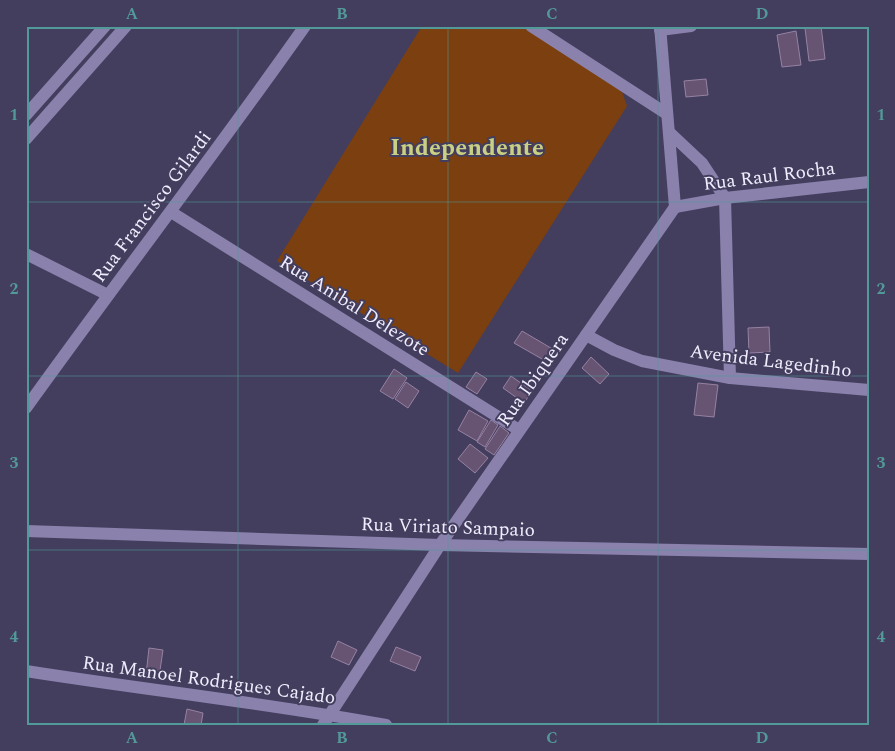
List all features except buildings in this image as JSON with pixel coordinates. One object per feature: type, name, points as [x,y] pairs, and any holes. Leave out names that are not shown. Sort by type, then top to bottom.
[{"type":"street","points":[[26,115],[105,26]]},
{"type":"street","points":[[26,139],[126,26]]},
{"type":"street","name":"Rua Francisco Gilardi","points":[[26,408],[305,26]]},
{"type":"street","points":[[531,26],[667,114]]},
{"type":"street","points":[[675,207],[660,28],[691,26]]},
{"type":"street","points":[[41,100],[52,110]]},
{"type":"street","points":[[669,132],[702,163],[725,198],[730,378]]},
{"type":"street","name":"Rua Raul Rocha","points":[[675,207],[725,198],[869,182]]},
{"type":"street","name":"Rua Ibiquera","points":[[326,720],[440,545],[675,207]]},
{"type":"street","name":"Rua Anibal Delezote","points":[[171,212],[519,430]]},
{"type":"street","points":[[26,254],[108,295]]},
{"type":"street","name":"Avenida Lagedinho","points":[[586,335],[614,350],[642,361],[730,378],[869,390]]},
{"type":"street","name":"Rua Viriato Sampaio","points":[[26,531],[440,545],[869,554]]},
{"type":"street","name":"Rua Manoel Rodrigues Cajado","points":[[26,671],[326,720],[386,725]]},
{"type":"shaded area","points":[[422,26],[522,26],[621,89],[627,106],[458,373],[277,261]]},
{"type":"district","name":"Independente","points":[[467,147]]}]
